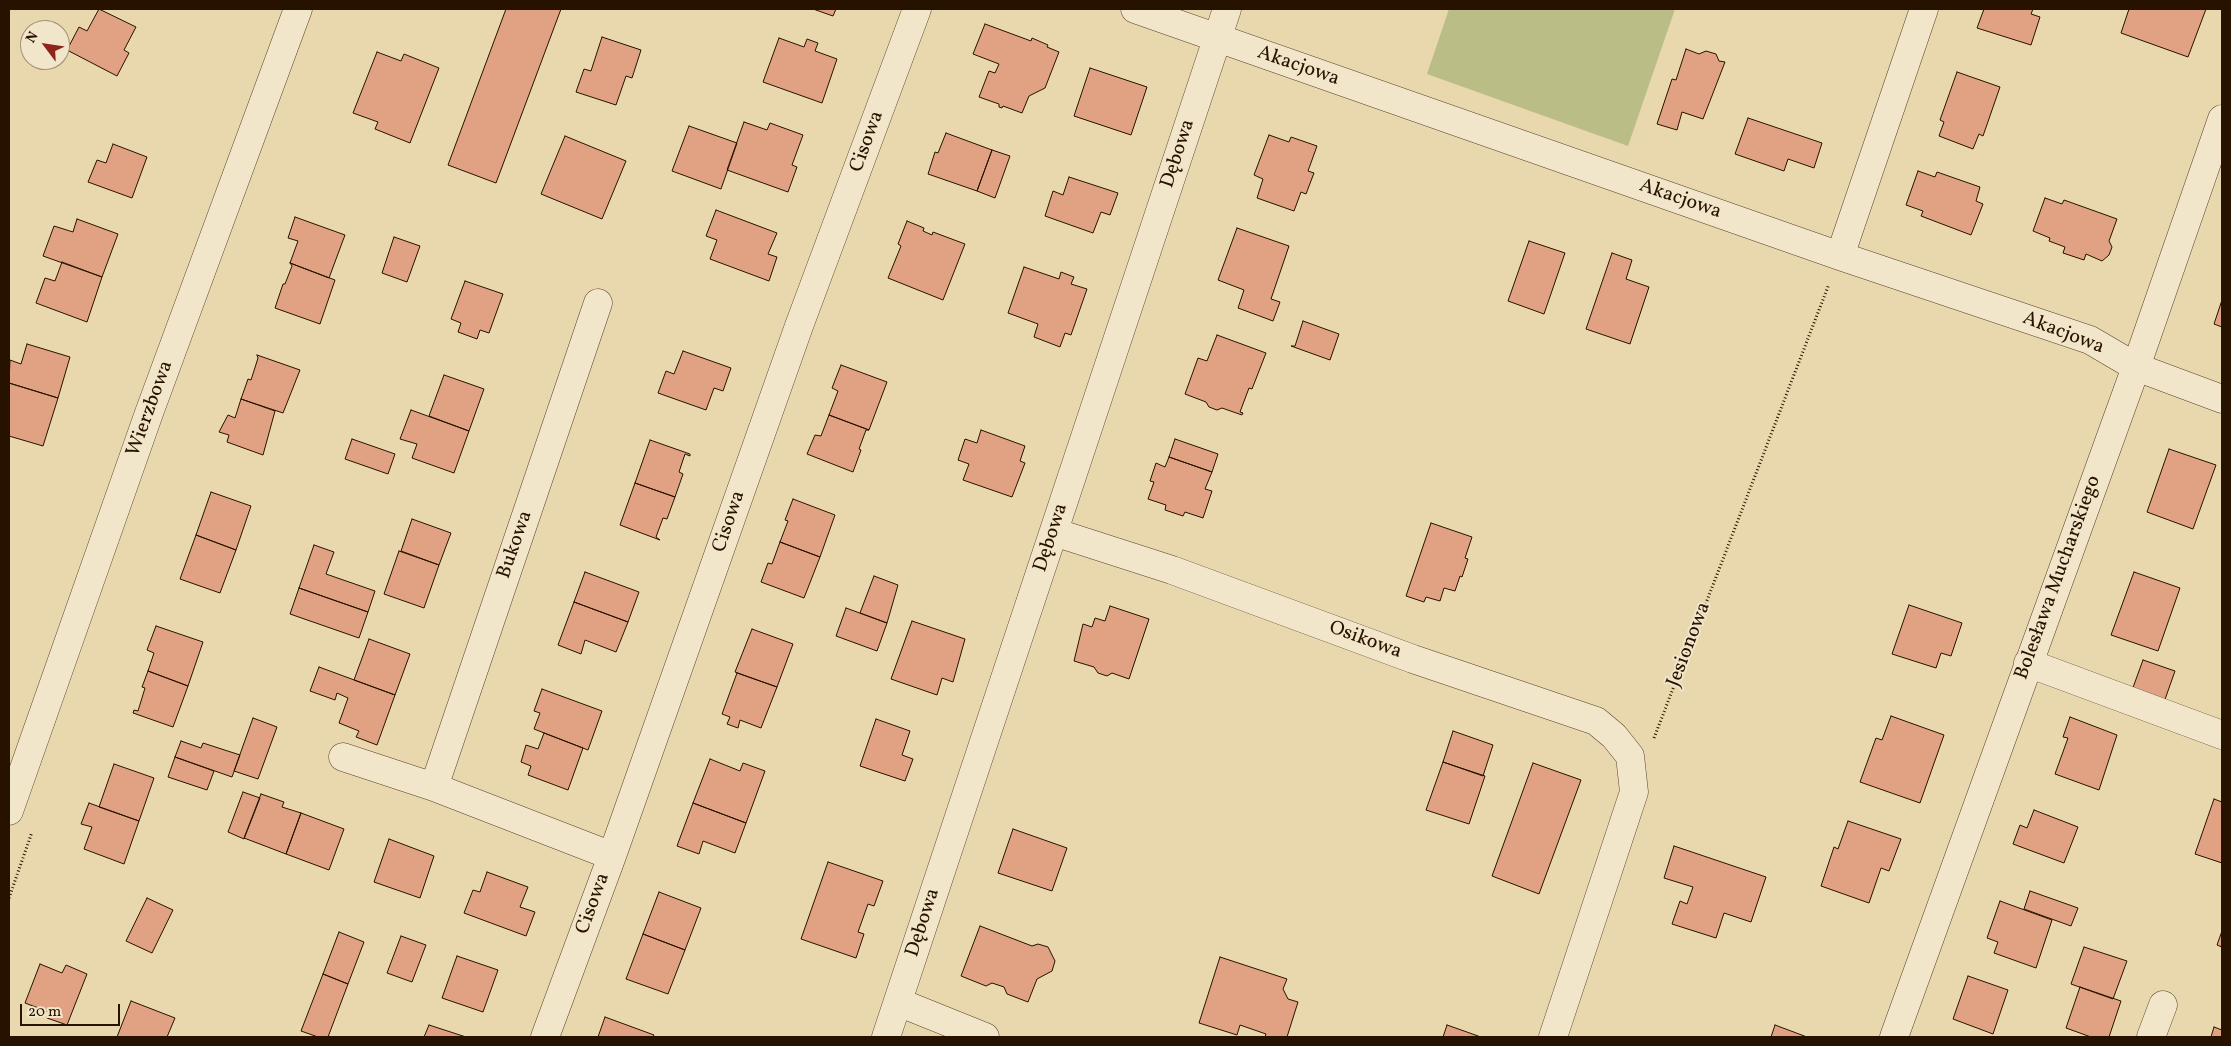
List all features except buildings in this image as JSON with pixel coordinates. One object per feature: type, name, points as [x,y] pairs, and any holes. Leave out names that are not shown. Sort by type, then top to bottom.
[{"type":"street","name":"Wierzbowa","points":[[9,811],[149,414],[298,9]]},
{"type":"street","name":"Cisowa","points":[[544,1037],[612,856],[799,326],[917,9]]},
{"type":"street","name":"Akacjowa","points":[[1135,9],[1840,256],[2090,340],[2136,367],[2222,399]]},
{"type":"street","name":"Dębowa","points":[[886,1037],[1227,9]]},
{"type":"street","points":[[1840,256],[1924,9]]},
{"type":"street","name":"Bolesława Mucharskiego","points":[[1894,1037],[2136,367],[2222,119]]},
{"type":"street","name":"Bukowa","points":[[434,787],[598,303]]},
{"type":"street","name":"Osikowa","points":[[1054,532],[1172,570],[1413,659],[1596,720],[1614,736],[1630,756],[1634,792],[1553,1037]]},
{"type":"street","points":[[2028,663],[2222,735]]},
{"type":"street","points":[[343,757],[434,787],[612,856]]},
{"type":"street","points":[[898,1002],[985,1037]]},
{"type":"street","points":[[2151,1037],[2163,1005]]},
{"type":"path","name":"Jesionowa","points":[[1651,746],[1840,256]]},
{"type":"green space","points":[[1449,9],[1675,9],[1628,146],[1427,74]]}]
